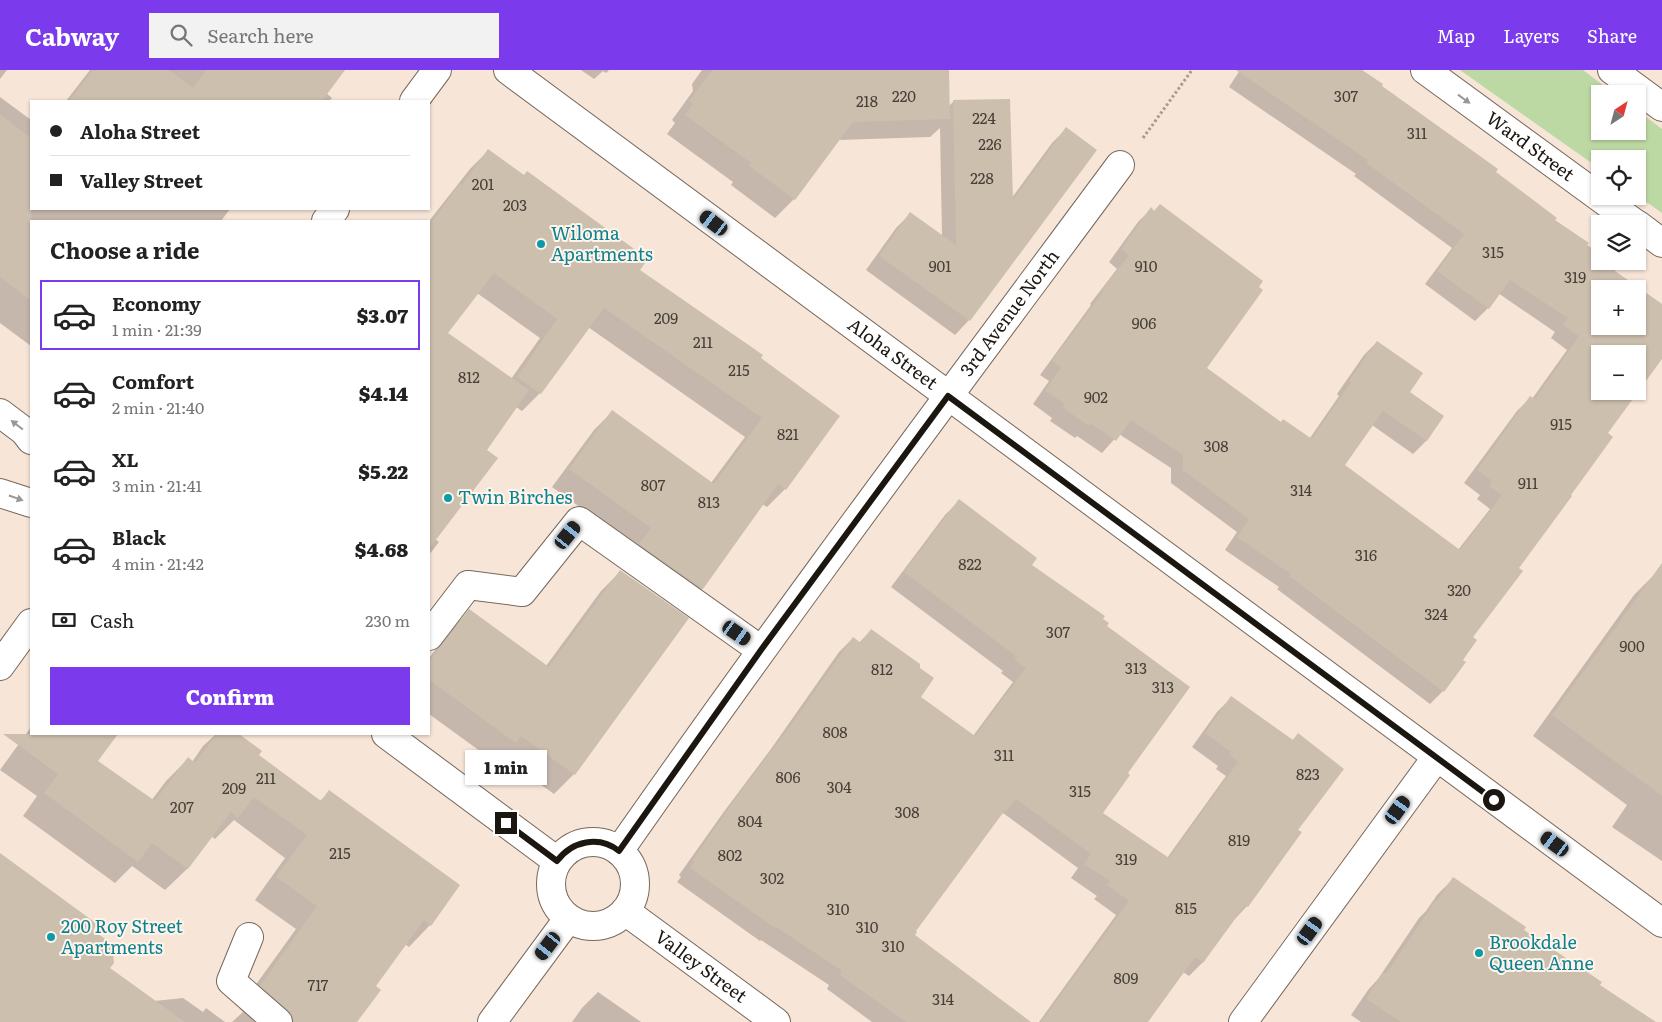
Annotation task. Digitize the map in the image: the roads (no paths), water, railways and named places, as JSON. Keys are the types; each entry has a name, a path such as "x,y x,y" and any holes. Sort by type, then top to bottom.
{"street":[{"path":"415,100 437,70"},
{"name":"Aloha Street","path":"508,70 1436,758 1662,923"},
{"name":"Ward Street","path":"1425,70 1625,215"},
{"path":"1612,70 1662,107"},
{"name":"3rd Avenue North","path":"619,851 761,650 1120,166"},
{"name":"Ward Street","path":"1646,231 1662,243"},
{"path":"0,413 24,431 30,439"},
{"path":"0,492 30,503"},
{"path":"430,635 468,585 522,592 579,521 761,650"},
{"path":"0,666 30,624"},
{"path":"387,735 557,861"},
{"path":"1243,1022 1436,758"},
{"path":"587,842 601,842 619,851 626,857 633,870 635,884 633,899 625,911 614,921 601,926 587,926 574,923 563,915 555,904 550,891 554,864 562,854 574,846 587,842"},
{"name":"Valley Street","path":"625,911 776,1022"},
{"path":"492,1022 568,918"},
{"path":"248,937 231,980 278,1022"}],"place":[{"name":"Wiloma Apartments","path":"541,244"},
{"name":"Twin Birches","path":"448,498"},
{"name":"200 Roy Street Apartments","path":"51,937"},
{"name":"Brookdale Queen Anne","path":"1479,953"}]}
